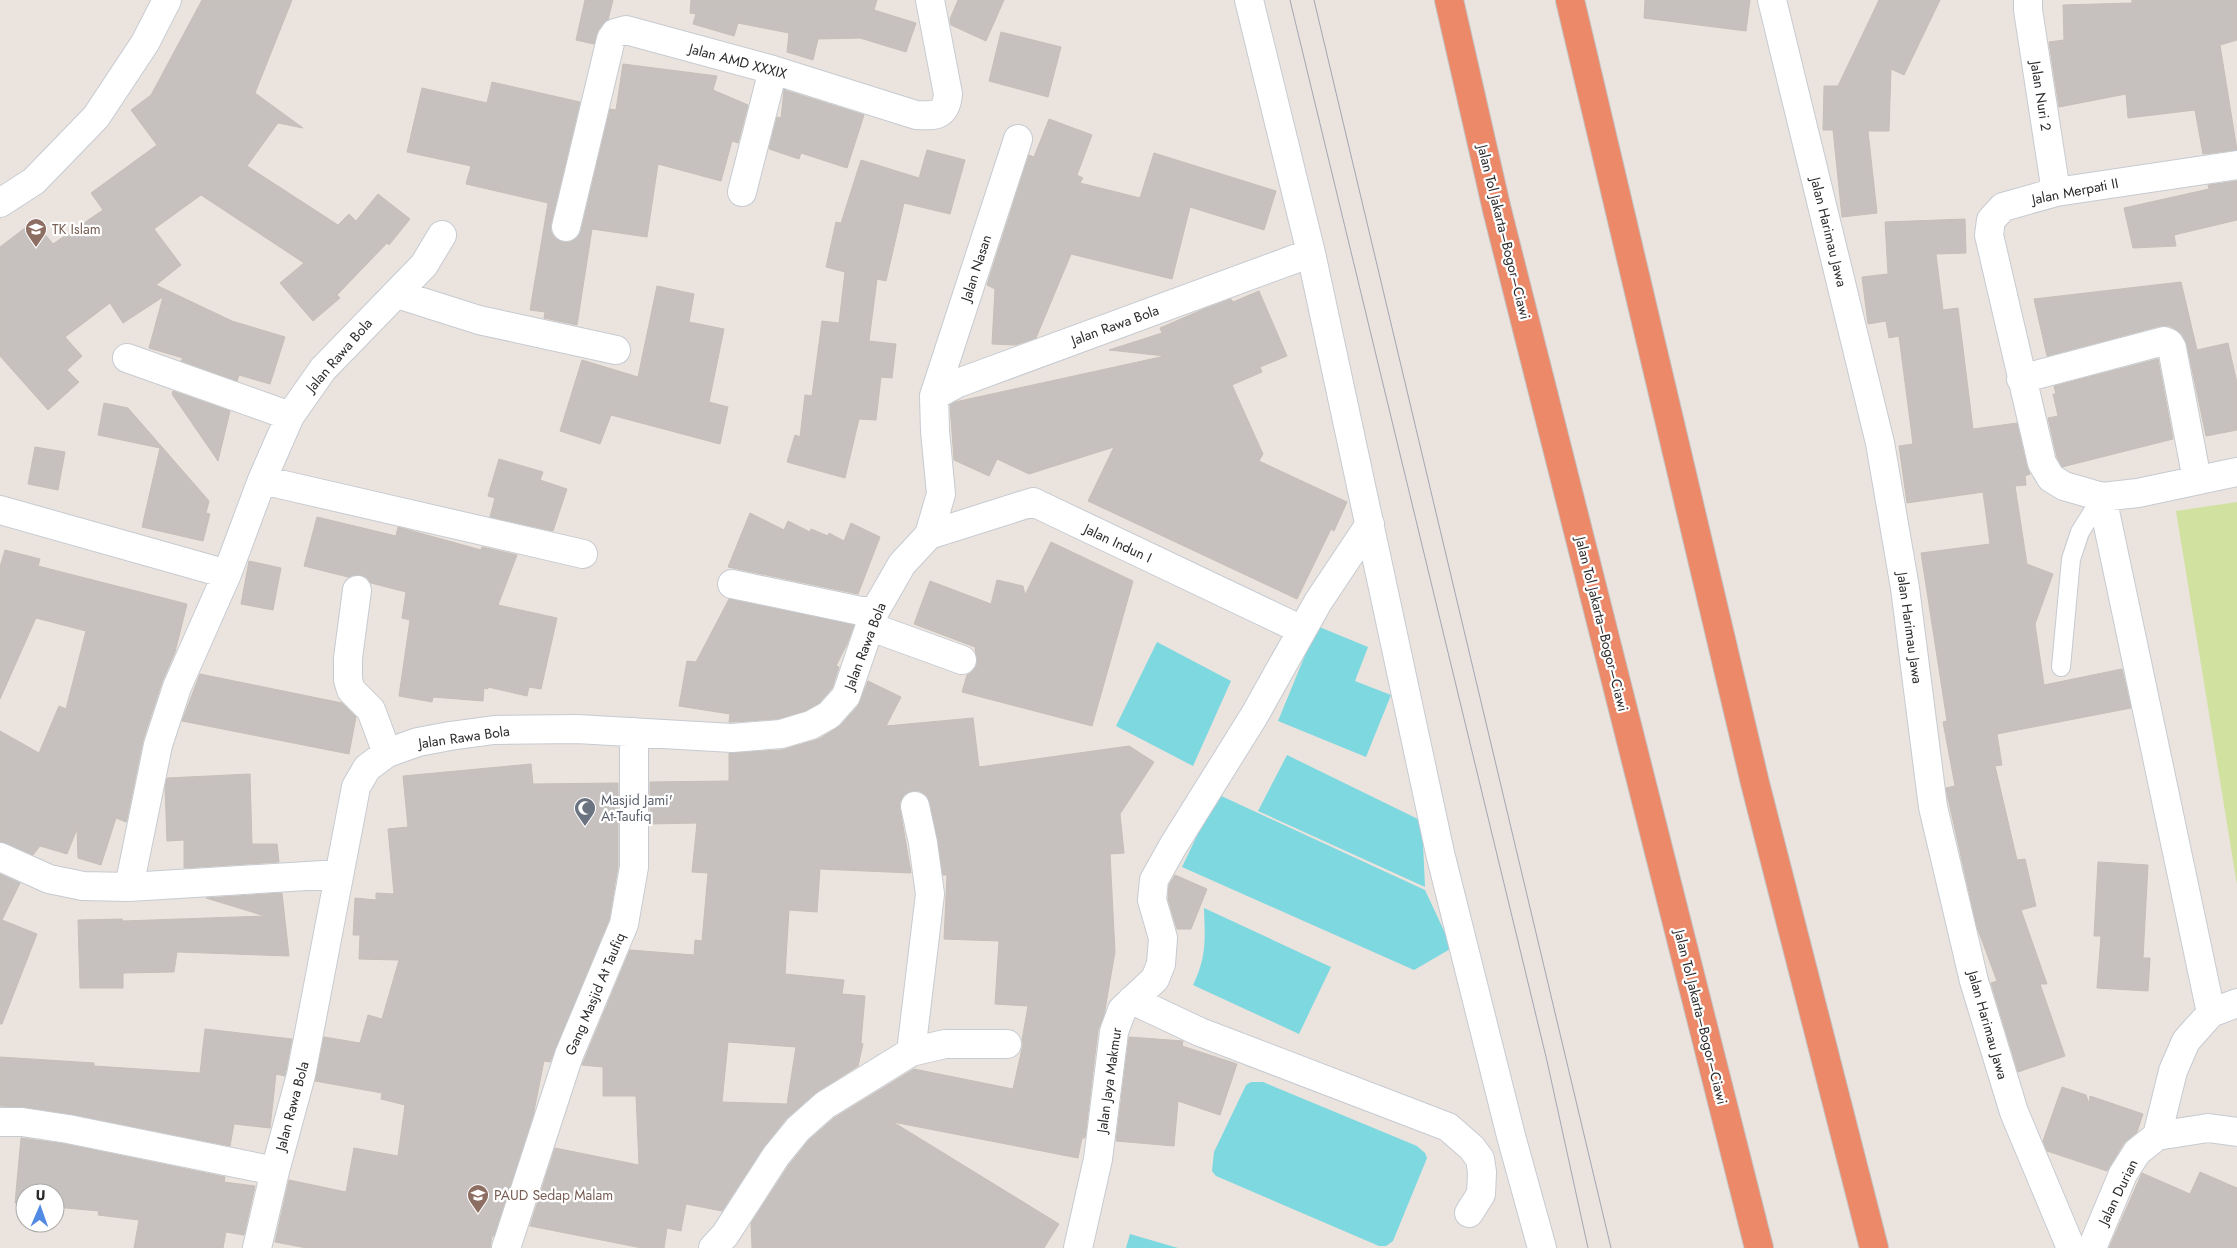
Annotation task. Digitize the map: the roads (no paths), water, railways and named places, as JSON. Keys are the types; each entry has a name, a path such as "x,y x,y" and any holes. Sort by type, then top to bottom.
{"highway":[{"name":"Jalan Tol Jakarta–Bogor–Ciawi","path":"1449,0 1497,210 1759,1248"},
{"path":"1570,0 1753,774 1874,1248"}],"street":[{"path":"0,203 34,181 96,117 145,42 166,0"},
{"name":"Jalan AMD XXXIX","path":"566,227 610,38 615,33 626,30 773,70 928,116 941,113 947,106 948,94 930,0"},
{"path":"1249,0 1311,253 1440,853 1511,1136 1542,1248"},
{"name":"Jalan Harimau Jawa","path":"1772,0 1880,443 1905,588 1934,807 1974,981 2014,1112 2071,1248"},
{"name":"Jalan Nuri 2","path":"2028,0 2056,192"},
{"path":"742,192 773,70"},
{"name":"Jalan Nasan","path":"934,396 1018,139"},
{"name":"Jalan Merpati II","path":"2102,497 2064,486 2051,478 2042,463 1989,235 1991,220 2003,207 2056,192 2237,165"},
{"name":"Jalan Rawa Bola","path":"129,887 158,745 178,687 227,574 262,480 290,416 324,369 424,265 442,235"},
{"name":"Jalan Rawa Bola","path":"256,1248 301,1076 356,788 367,768 387,753 418,742 494,730 577,729 732,738 781,734 811,725 829,715 846,696 873,619 902,564 930,535 941,494 934,396 958,383 1311,253"},
{"path":"397,294 479,320 616,350"},
{"path":"2021,379 2164,341 2169,343 2172,348 2197,480"},
{"path":"127,358 290,416"},
{"path":"2211,1012 2102,497 2138,493 2237,472"},
{"path":"262,480 583,554"},
{"name":"Jalan Indun I","path":"930,535 1033,502 1302,630"},
{"path":"0,510 227,574"},
{"name":"Jalan Jaya Makmur","path":"1078,1248 1098,1159 1114,1032 1122,1010 1155,978 1161,964 1162,938 1152,900 1154,880 1254,716 1318,602 1370,524"},
{"path":"732,584 861,611 873,619 962,660"},
{"path":"357,590 348,658 348,680 351,690 371,710 387,753"},
{"name":"Gang Masjid At Taufiq","path":"506,1248 569,1055 624,924 634,867 634,732"},
{"path":"911,1052 930,894 915,806"},
{"path":"0,857 49,879 82,886 129,887 339,874"},
{"path":"1132,1000 1200,1032 1448,1127 1472,1148 1480,1159 1482,1172 1481,1194 1469,1213"},
{"path":"2157,1136 2172,1071 2186,1041 2211,1012 2237,1003"},
{"path":"713,1248 725,1236 776,1156 798,1129 825,1105 911,1052 945,1044 1007,1044"},
{"path":"0,1122 22,1122 68,1129 275,1170"},
{"name":"Jalan Durian","path":"2092,1248 2123,1174 2137,1152 2157,1136 2208,1128 2237,1132"}],"lane":[{"path":"2061,667 2071,559 2080,532 2102,497"}],"water":[{"path":"1317,626 1368,647 1355,681 1391,695 1366,757 1278,721"},
{"path":"1157,642 1231,681 1193,766 1116,726"},
{"path":"1287,755 1422,821 1425,887 1258,811"},
{"path":"1217,794 1425,890 1452,948 1414,970 1182,867"},
{"path":"1204,908 1331,967 1299,1034 1193,985 1203,956 1205,938"},
{"path":"1251,1082 1263,1082 1417,1146 1425,1153 1427,1158 1393,1241 1386,1246 1379,1246 1216,1176 1212,1171 1214,1152 1246,1085"},
{"path":"1130,1234 1178,1248 1126,1248"}],"tram line":[{"path":"1290,0 1547,1061 1588,1248"},
{"path":"1314,0 1611,1248"}],"place":[{"name":"TK Islam","path":"36,248"},
{"name":"Masjid Jami' At-Taufiq","path":"585,827"},
{"name":"PAUD Sedap Malam","path":"478,1214"}]}
